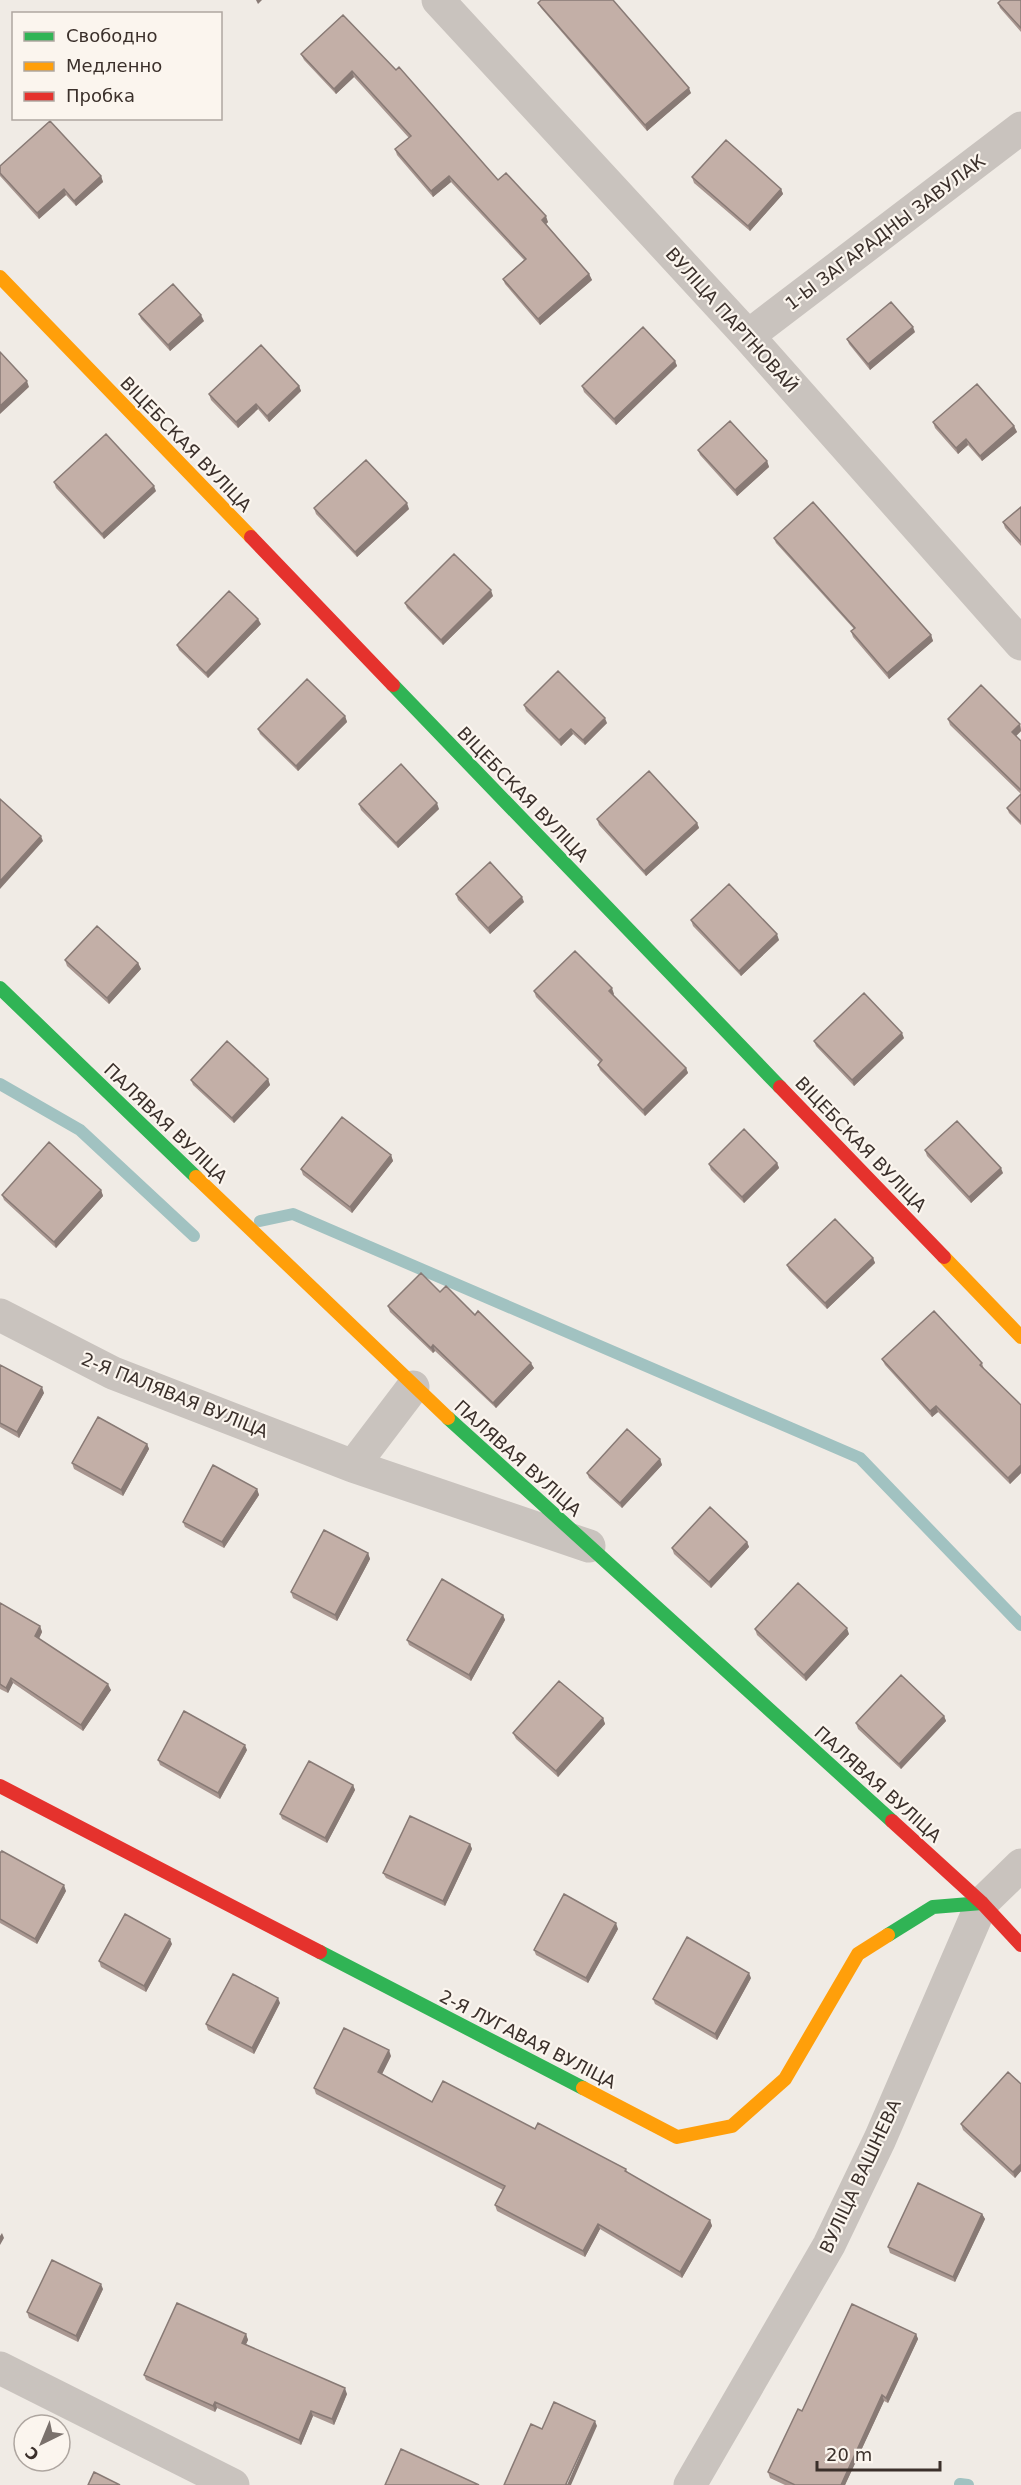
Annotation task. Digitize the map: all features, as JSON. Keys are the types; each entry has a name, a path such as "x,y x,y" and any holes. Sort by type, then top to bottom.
{"street":[{"name":"ВУЛІЦА ПАРТНОВАЙ","path":"455,5 1021,644"},
{"name":"1-Ы ЗАГАРАДНЫ ЗАВУЛАК","path":"748,336 1021,128"},
{"name":"ВІЦЕБСКАЯ ВУЛІЦА","path":"0,277 1021,1337"},
{"name":"ПАЛЯВАЯ ВУЛІЦА","path":"0,987 413,1387 982,1903 1021,1945"},
{"name":"2-Я ПАЛЯВАЯ ВУЛІЦА","path":"0,1316 113,1373 353,1466 589,1546"},
{"path":"353,1466 413,1387"},
{"name":"2-Я ЛУГАВАЯ ВУЛІЦА","path":"0,1786 677,2137 732,2126 785,2079 858,1954 933,1908 982,1903"},
{"name":"ВУЛІЦА ВАШНЕВА","path":"690,2485 829,2245 880,2139 982,1903 1021,1865"},
{"path":"0,2368 233,2485"}],"building":[{"path":"541,0 613,0 689,88 645,125 538,3"},
{"path":"1001,0 1021,0 1021,28 998,3"},
{"path":"343,15 396,70 399,67 498,180 506,173 546,216 542,220 589,274 538,319 503,279 526,259 449,176 431,191 395,149 411,136 352,71 334,89 301,54"},
{"path":"50,121 101,176 74,201 64,189 37,213 0,173 0,166"},
{"path":"726,140 781,189 748,226 692,177"},
{"path":"173,284 201,315 168,345 139,314"},
{"path":"891,302 913,327 868,364 847,339"},
{"path":"643,327 675,361 614,419 582,386"},
{"path":"261,345 299,386 267,416 256,404 236,422 209,394"},
{"path":"0,352 27,381 0,406"},
{"path":"977,384 1014,426 980,456 966,439 956,448 933,422"},
{"path":"730,421 767,461 735,490 698,450"},
{"path":"106,434 154,486 102,534 54,482"},
{"path":"366,460 407,503 355,552 314,508"},
{"path":"813,502 931,635 887,673 851,631 855,628 774,538"},
{"path":"1021,507 1021,542 1003,522"},
{"path":"454,554 491,590 441,640 405,603"},
{"path":"229,591 258,619 206,673 177,645"},
{"path":"558,671 605,718 583,740 571,729 559,740 524,705"},
{"path":"307,679 345,716 296,766 258,729"},
{"path":"981,685 1020,724 1012,732 1021,741 1021,790 948,719"},
{"path":"401,764 437,803 396,843 359,804"},
{"path":"649,771 697,823 644,871 597,819"},
{"path":"1021,794 1021,822 1007,808"},
{"path":"0,799 41,836 0,881"},
{"path":"490,862 522,897 488,928 456,894"},
{"path":"729,884 777,934 739,971 691,920"},
{"path":"97,926 138,963 107,998 65,960"},
{"path":"575,951 612,988 609,991 686,1068 643,1110 598,1065 602,1060 534,991"},
{"path":"864,993 902,1033 852,1080 814,1041"},
{"path":"227,1041 268,1079 232,1118 191,1080"},
{"path":"342,1117 391,1155 350,1207 301,1169"},
{"path":"957,1121 1001,1168 969,1197 925,1150"},
{"path":"744,1129 777,1163 742,1197 709,1164"},
{"path":"49,1142 101,1190 54,1242 2,1195"},
{"path":"835,1219 873,1258 825,1303 787,1265"},
{"path":"421,1273 440,1292 446,1286 475,1315 478,1311 531,1363 493,1403 433,1345 431,1348 388,1306"},
{"path":"934,1311 982,1363 980,1365 1021,1405 1021,1465 1008,1478 936,1406 930,1411 882,1359"},
{"path":"0,1365 42,1387 17,1432 0,1423"},
{"path":"98,1417 147,1444 121,1490 72,1463"},
{"path":"627,1429 660,1459 620,1503 587,1473"},
{"path":"213,1465 257,1489 222,1542 183,1522"},
{"path":"710,1507 747,1542 709,1582 672,1548"},
{"path":"324,1530 368,1553 335,1615 291,1592"},
{"path":"442,1579 503,1615 469,1675 407,1640"},
{"path":"798,1583 847,1628 804,1675 755,1629"},
{"path":"0,1603 40,1626 35,1636 108,1684 81,1725 11,1678 6,1688 0,1684"},
{"path":"901,1675 944,1716 899,1764 856,1723"},
{"path":"559,1681 603,1718 556,1771 513,1733"},
{"path":"184,1711 245,1745 218,1793 158,1760"},
{"path":"309,1761 353,1785 325,1838 280,1814"},
{"path":"410,1816 470,1844 443,1901 383,1873"},
{"path":"2,1851 64,1885 35,1939 0,1919 0,1852"},
{"path":"564,1894 616,1923 586,1978 534,1950"},
{"path":"125,1914 170,1939 144,1986 99,1961"},
{"path":"687,1937 749,1973 715,2034 653,1999"},
{"path":"233,1974 278,1998 252,2048 206,2024"},
{"path":"344,2028 389,2050 378,2072 432,2102 443,2081 535,2129 538,2123 626,2169 625,2171 710,2220 680,2272 598,2224 583,2251 495,2205 505,2186 314,2088"},
{"path":"1008,2072 1021,2084 1021,2164 1013,2172 961,2124"},
{"path":"918,2183 982,2214 953,2277 888,2247"},
{"path":"52,2260 101,2284 76,2336 27,2312"},
{"path":"177,2303 246,2334 242,2343 345,2388 332,2419 311,2411 299,2440 215,2402 213,2406 144,2375"},
{"path":"852,2304 916,2334 886,2398 882,2395 841,2485 795,2485 768,2472 798,2409 802,2411"},
{"path":"554,2402 595,2421 566,2484 568,2485 504,2485 531,2424 542,2429"},
{"path":"401,2449 479,2485 385,2485"},
{"path":"94,2472 120,2485 88,2485"}],"waterway":[{"path":"0,1084 80,1130 194,1236"},
{"path":"260,1221 293,1214 860,1458 1021,1625"},
{"path":"960,2484 968,2485"}],"traffic: fast":[{"path":"393,685 780,1087"},
{"path":"0,988 196,1177"},
{"path":"448,1418 892,1821"},
{"path":"888,1935 933,1907 982,1903"},
{"path":"320,1952 583,2088"}],"traffic: slow":[{"path":"0,277 251,537"},
{"path":"196,1177 448,1418"},
{"path":"944,1257 1021,1337"},
{"path":"583,2088 677,2137 732,2126 785,2079 858,1954 888,1935"}],"traffic: jam":[{"path":"251,537 393,685"},
{"path":"780,1087 944,1257"},
{"path":"0,1786 320,1952"},
{"path":"892,1821 982,1903 1021,1945"}]}
